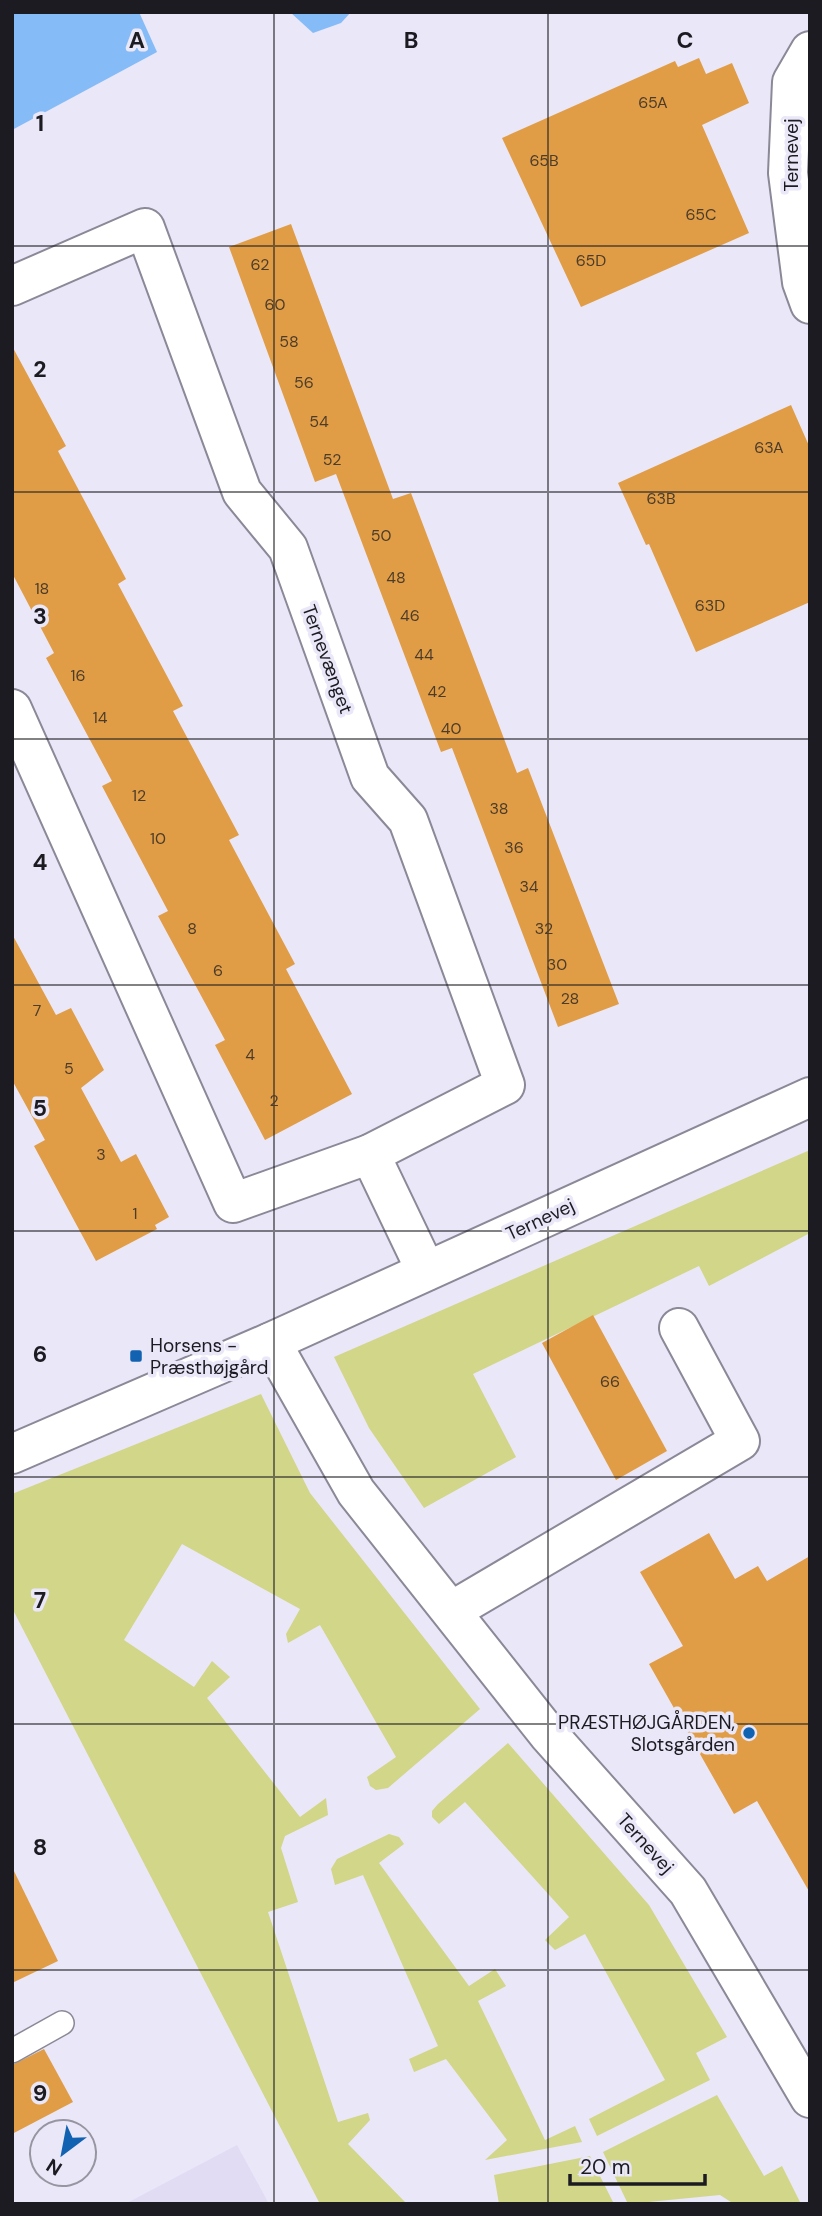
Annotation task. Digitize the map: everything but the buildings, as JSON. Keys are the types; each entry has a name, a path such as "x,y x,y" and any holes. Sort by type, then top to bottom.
{"street":[{"name":"Ternevej","path":"810,51 792,82 788,173 802,282 810,304"},
{"name":"Ternevænget","path":"12,286 145,228 242,492 288,548 370,778 408,820 505,1085 370,1154 233,1203 12,709"},
{"name":"Ternevej","path":"12,1454 271,1342 810,1097"},
{"path":"370,1154 426,1270"},
{"path":"453,1610 740,1441 679,1328"},
{"name":"Ternevej","path":"271,1342 356,1492 453,1610 548,1734 688,1891 810,2098"}],"lane":[{"path":"12,2051 62,2023"}],"shaded area":[{"path":"237,2145 269,2204 125,2204"}],"green space":[{"path":"810,1150 810,1233 709,1286 699,1266 473,1374 516,1457 424,1508 369,1428 334,1357"},
{"path":"261,1394 310,1493 480,1709 388,1788 376,1790 370,1786 367,1777 396,1757 320,1625 288,1643 286,1634 300,1609 182,1544 124,1640 194,1687 212,1661 230,1677 207,1698 300,1817 326,1798 328,1815 285,1836 281,1848 298,1902 268,1912 338,2122 368,2113 370,2120 348,2144 407,2204 320,2204 12,1608 12,1494"},
{"path":"508,1743 649,1905 727,2037 696,2053 710,2080 597,2136 589,2119 665,2080 585,1934 555,1950 545,1940 569,1917 465,1802 439,1824 432,1817 432,1811 438,1804"},
{"path":"389,1834 399,1837 404,1844 379,1863 469,1986 495,1969 506,1986 478,2001 545,2140 575,2126 582,2142 485,2160 507,2140 446,2059 414,2072 409,2059 438,2046 363,1875 335,1885 331,1869 337,1859"},
{"path":"717,2095 764,2176 782,2166 801,2204 734,2204 720,2195 628,2204 603,2152"},
{"path":"590,2156 614,2204 499,2204 494,2175"}],"water":[{"path":"12,12 139,12 157,52 12,130"},
{"path":"290,12 351,12 341,23 313,33"}],"place":[{"name":"Horsens - Præsthøjgård","path":"136,1356"},
{"name":"PRÆSTHØJGÅRDEN, Slotsgården","path":"749,1733"}]}
